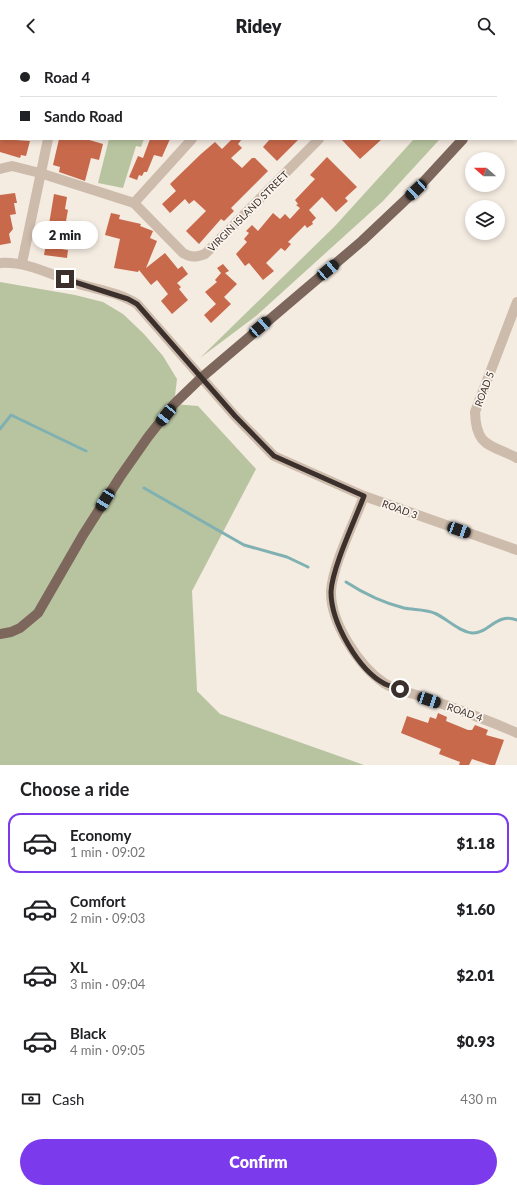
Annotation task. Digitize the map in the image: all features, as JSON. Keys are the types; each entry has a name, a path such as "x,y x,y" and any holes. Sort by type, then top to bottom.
{"main road":[{"path":"0,634 11,632 20,628 38,613 83,535 120,477 148,436 174,404 201,378 362,241 416,190 463,140"}],"street":[{"path":"22,263 48,140"},
{"path":"134,203 191,140"},
{"name":"VIRGIN ISLAND STREET","path":"0,168 12,166 40,173 134,203 183,253 192,257 198,257 205,254 319,140"},
{"name":"ROAD 3","path":"0,262 22,263 79,284 128,299 137,304 201,378 274,456 364,496 517,550"},
{"name":"ROAD 5","path":"517,302 475,412 476,428 483,441 517,458"},
{"name":"ROAD 4","path":"364,496 338,563 331,591 335,614 347,641 364,666 385,684 489,720 517,733"}],"green space":[{"path":"109,140 144,140 141,147 136,146 123,188 98,183"},
{"path":"413,140 439,140 383,201 256,316 200,358 335,226"},
{"path":"0,282 75,295 103,302 123,314 144,334 163,356 177,379 174,404 198,406 256,469 192,591 197,691 220,714 364,765 0,765"}],"building":[{"path":"0,140 30,141 26,156 21,155 20,158 0,152"},
{"path":"59,140 89,140 103,144 99,160 91,158 85,181 59,172 60,167 53,165"},
{"path":"150,140 170,140 162,157 154,155 147,172 144,172 142,176 139,175 137,180 129,177 138,156 143,158"},
{"path":"231,140 241,140 238,144 242,148 231,158 242,168 252,158 255,158 268,171 231,208 234,211 224,221 221,219 199,244 186,231 206,211 194,200 189,204 185,199 170,213 162,204 176,191 170,184 201,154 215,142 222,149"},
{"path":"269,140 298,140 277,161 263,147"},
{"path":"342,140 381,140 360,159"},
{"path":"327,157 357,187 345,198 348,201 336,212 322,197 309,210 316,218 312,222 313,224 307,228 305,225 288,242 291,244 285,251 281,248 266,263 274,271 263,280 249,263 245,266 236,254 247,242 244,239 249,233 246,231 252,225 258,231 273,213 280,219 285,214 290,219 300,208 296,205 298,204 295,200 315,179 310,175"},
{"path":"15,193 17,203 14,203 16,214 10,215 13,229 9,234 11,243 0,245 0,195"},
{"path":"54,194 67,197 65,209 68,210 66,221 63,221 59,235 64,236 61,249 68,250 67,258 44,255"},
{"path":"111,213 120,215 119,219 141,224 140,226 153,231 150,238 157,241 146,268 165,253 178,269 182,266 188,274 177,283 181,287 179,289 188,300 172,314 161,301 168,294 157,280 151,285 139,270 138,272 114,268 120,239 105,235"},
{"path":"223,264 229,271 225,273 237,284 224,297 231,304 211,323 204,315 216,304 205,292 217,282 215,280 221,273 217,268"},
{"path":"438,713 447,717 446,721 468,730 472,730 475,725 488,730 486,735 504,740 495,765 490,765 472,759 469,765 459,765 460,762 439,754 441,749 401,733 407,716 428,723 430,717 436,719"}],"waterway":[{"path":"0,429 11,415 86,451"},
{"path":"144,488 244,545 287,557 308,567"},
{"path":"346,582 367,594 389,603 404,608 434,613 467,632 478,632 504,619 510,618 517,620"}],"route":[{"path":"65,279 128,299 137,304 145,311 235,416 274,456 364,496 338,563 331,591 335,614 347,641 364,666 385,684 400,689"}]}
